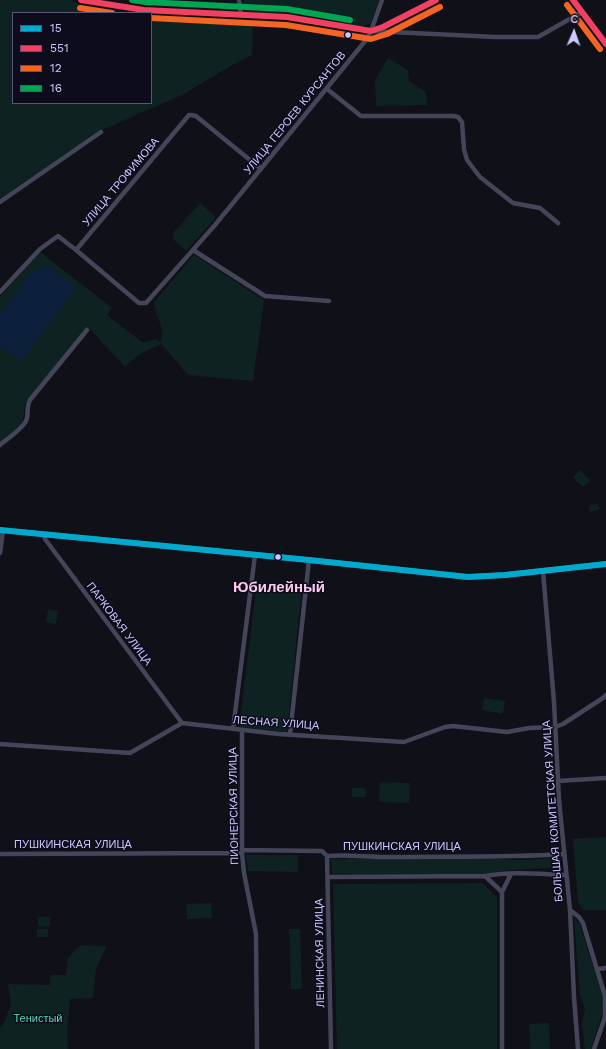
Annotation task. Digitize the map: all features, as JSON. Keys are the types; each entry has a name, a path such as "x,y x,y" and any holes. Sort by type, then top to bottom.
{"main road":[{"path":"1,530 468,577 505,575 606,564"}],"street":[{"path":"81,0 144,10 287,17 371,31 496,37 538,37 582,12"},
{"path":"239,0 240,15"},
{"name":"УЛИЦА ГЕРОЕВ КУРСАНТОВ","path":"76,250 139,303 149,300 193,250 366,40 371,31 382,0"},
{"path":"371,31 383,27 436,0"},
{"path":"576,1 582,12 605,42"},
{"path":"327,89 361,116 453,116 458,118 462,122 464,149 467,160 480,177 513,203 540,208 558,223"},
{"name":"УЛИЦА ТРОФИМОВА","path":"76,250 189,115 196,116 260,169"},
{"path":"0,202 102,132"},
{"path":"0,292 40,249 58,236 76,250"},
{"path":"193,250 265,296 329,301"},
{"path":"0,445 23,425 26,420 27,405 30,400 87,330"},
{"path":"0,553 1,530"},
{"name":"ПАРКОВАЯ УЛИЦА","path":"44,535 45,540 60,561 182,723"},
{"path":"233,730 255,555"},
{"path":"290,734 309,560"},
{"name":"БОЛЬШАЯ КОМИТЕТСКАЯ УЛИЦА","path":"543,571 550,649 565,875 570,910 578,1049"},
{"path":"555,727 563,724 606,695"},
{"path":"0,744 130,753 182,723"},
{"name":"ЛЕСНАЯ УЛИЦА","path":"182,723 233,730 404,742 445,727 453,726 507,732 529,728 555,727"},
{"name":"ПИОНЕРСКАЯ УЛИЦА","path":"242,730 242,852 244,873 256,934 257,1049"},
{"path":"558,781 606,778"},
{"name":"ПУШКИНСКАЯ УЛИЦА","path":"0,854 322,851 327,856 515,857 564,854"},
{"name":"ЛЕНИНСКАЯ УЛИЦА","path":"327,856 331,1049"},
{"path":"328,877 485,876 496,874 565,875"},
{"path":"502,1049 502,892 511,874"},
{"path":"485,876 502,892"},
{"path":"570,910 579,917 583,923 605,996 605,1017 594,1049"},
{"path":"598,969 606,968"}],"green space":[{"path":"0,0 71,0 82,6 121,12 12,12 12,104 152,104 152,16 253,21 252,55 182,95 97,132 0,199"},
{"path":"243,0 379,0 371,23 360,27 291,13 244,12"},
{"path":"388,58 408,70 409,81 426,92 427,105 376,106 375,80"},
{"path":"200,203 216,217 186,251 174,240 173,233"},
{"path":"39,251 112,308 107,315 143,343 155,339 161,343 162,329 154,302 194,255 264,300 253,381 188,375 161,344 138,355 125,367 89,328 86,329 25,405 23,422 0,443 0,297"},
{"path":"580,470 590,481 583,487 573,477"},
{"path":"598,503 600,509 590,512 589,506"},
{"path":"257,582 302,587 287,732 239,727"},
{"path":"48,609 58,611 56,624 46,622"},
{"path":"484,698 505,701 503,714 482,710"},
{"path":"380,782 410,783 409,803 379,802"},
{"path":"352,788 365,788 366,797 352,797"},
{"path":"606,837 606,910 583,910 578,902 573,839"},
{"path":"246,855 298,855 298,872 248,871"},
{"path":"481,858 516,860 559,858 559,867 501,871 483,874 332,874 331,859"},
{"path":"483,883 497,898 497,1049 337,1049 333,884"},
{"path":"211,903 212,918 187,919 186,904"},
{"path":"38,917 50,917 50,926 38,927"},
{"path":"574,917 580,925 603,997 602,1014 591,1049 585,1049 582,1024 585,1008 580,996"},
{"path":"37,929 48,929 48,937 37,937"},
{"path":"289,929 300,929 302,989 291,989"},
{"name":"Тенистый","path":"80,945 107,946 96,968 93,998 70,999 67,1031 68,1049 0,1049 0,1028 5,1021 11,1004 8,984 50,985 50,975 66,975 68,958"},
{"path":"549,1023 550,1049 530,1049 529,1024"}],"water":[{"path":"47,266 76,287 22,360 0,347 0,314 31,273"}],"transit line":[{"name":"551","path":"81,0 144,10 287,17 371,31 383,27 436,0"},
{"name":"16","path":"132,0 145,2 287,9 350,20"},
{"name":"551","path":"573,0 606,44"},
{"name":"12","path":"567,5 600,49"},
{"name":"12","path":"152,18 286,25 371,39 387,34 440,7"},
{"name":"12","path":"80,8 106,12"},
{"name":"15","path":"0,530 468,577 505,575 606,564"}],"district":[{"name":"Юбилейный","path":"279,588"}]}
